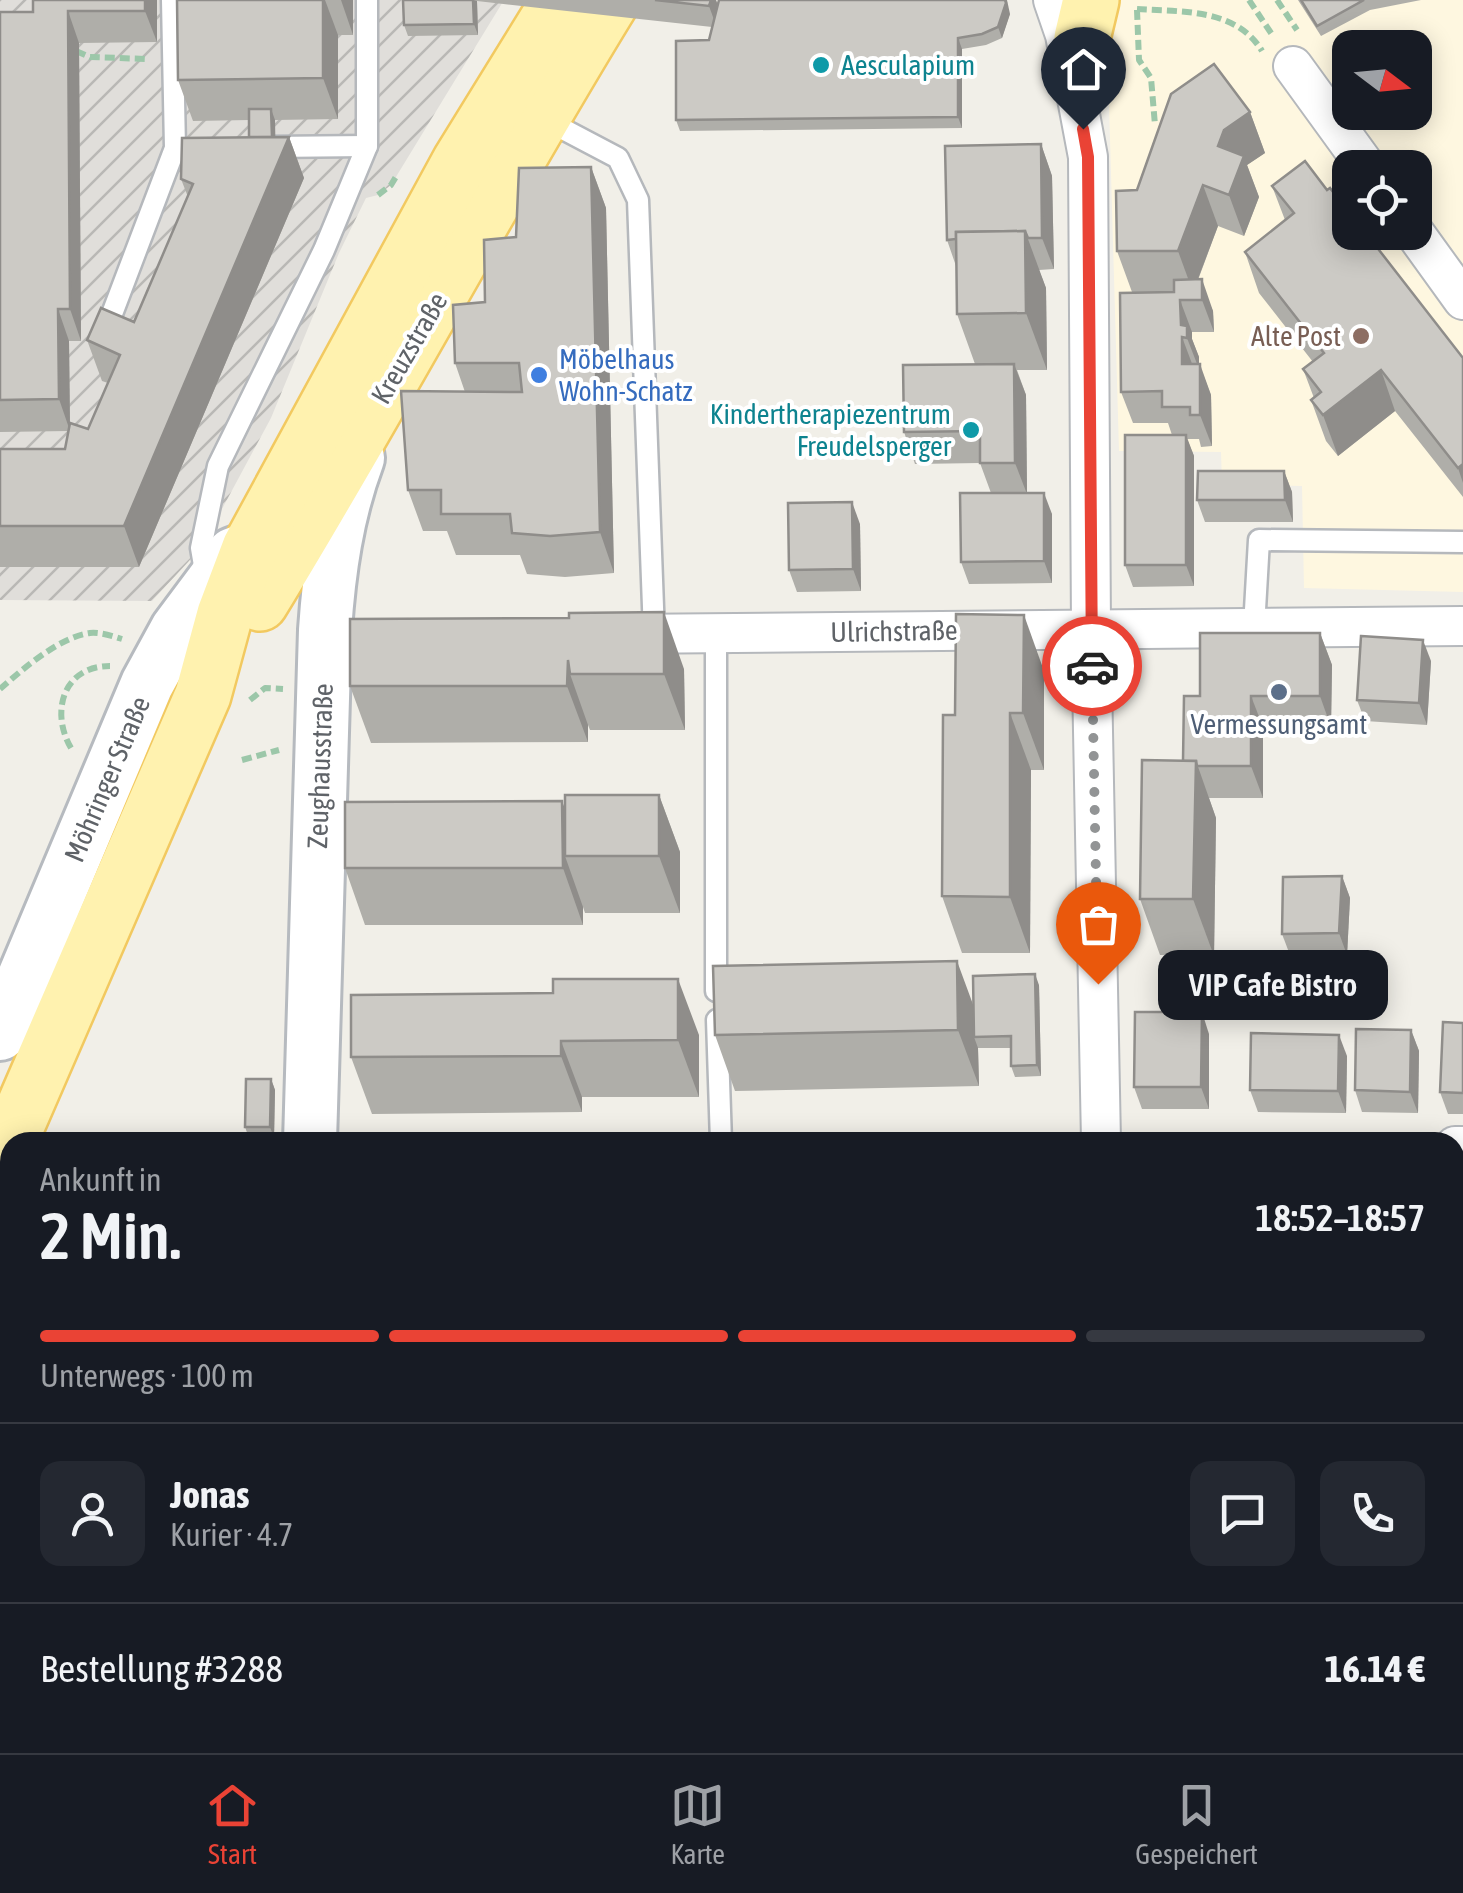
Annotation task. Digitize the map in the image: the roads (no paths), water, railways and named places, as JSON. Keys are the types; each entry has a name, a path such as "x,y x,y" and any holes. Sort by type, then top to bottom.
{"main road":[{"name":"Kreuzstraße","path":"15,1132 225,699 381,398 521,106 560,0"},
{"name":"Kreuzstraße","path":"225,699 229,582 432,212 612,0"}],"street":[{"path":"1084,30 1101,1132"},
{"path":"1282,66 1351,150"},
{"path":"1427,250 1463,300"},
{"name":"Zeughausstraße","path":"311,1132 344,630 330,566 343,504 381,398"},
{"name":"Möhringer Straße","path":"0,1034 147,684 177,629 229,582"},
{"name":"Ulrichstraße","path":"576,633 1463,626"}],"lane":[{"path":"100,345 185,148 173,59 172,0"},
{"path":"229,582 204,574 201,548 218,466 324,250 367,146 367,0"},
{"path":"521,106 618,158 638,200 654,634"},
{"path":"252,147 367,146"},
{"path":"1254,627 1259,540 1463,542"},
{"path":"716,634 716,984 721,1132"}],"place":[{"name":"Aesculapium","path":"821,65"},
{"name":"Alte Post","path":"1361,336"},
{"name":"Möbelhaus Wohn-Schatz","path":"539,375"},
{"name":"Kindertherapiezentrum Freudelsperger","path":"971,430"},
{"name":"Vermessungsamt","path":"1279,692"},
{"name":"VIP Cafe Bistro","path":"1098,984"}]}
